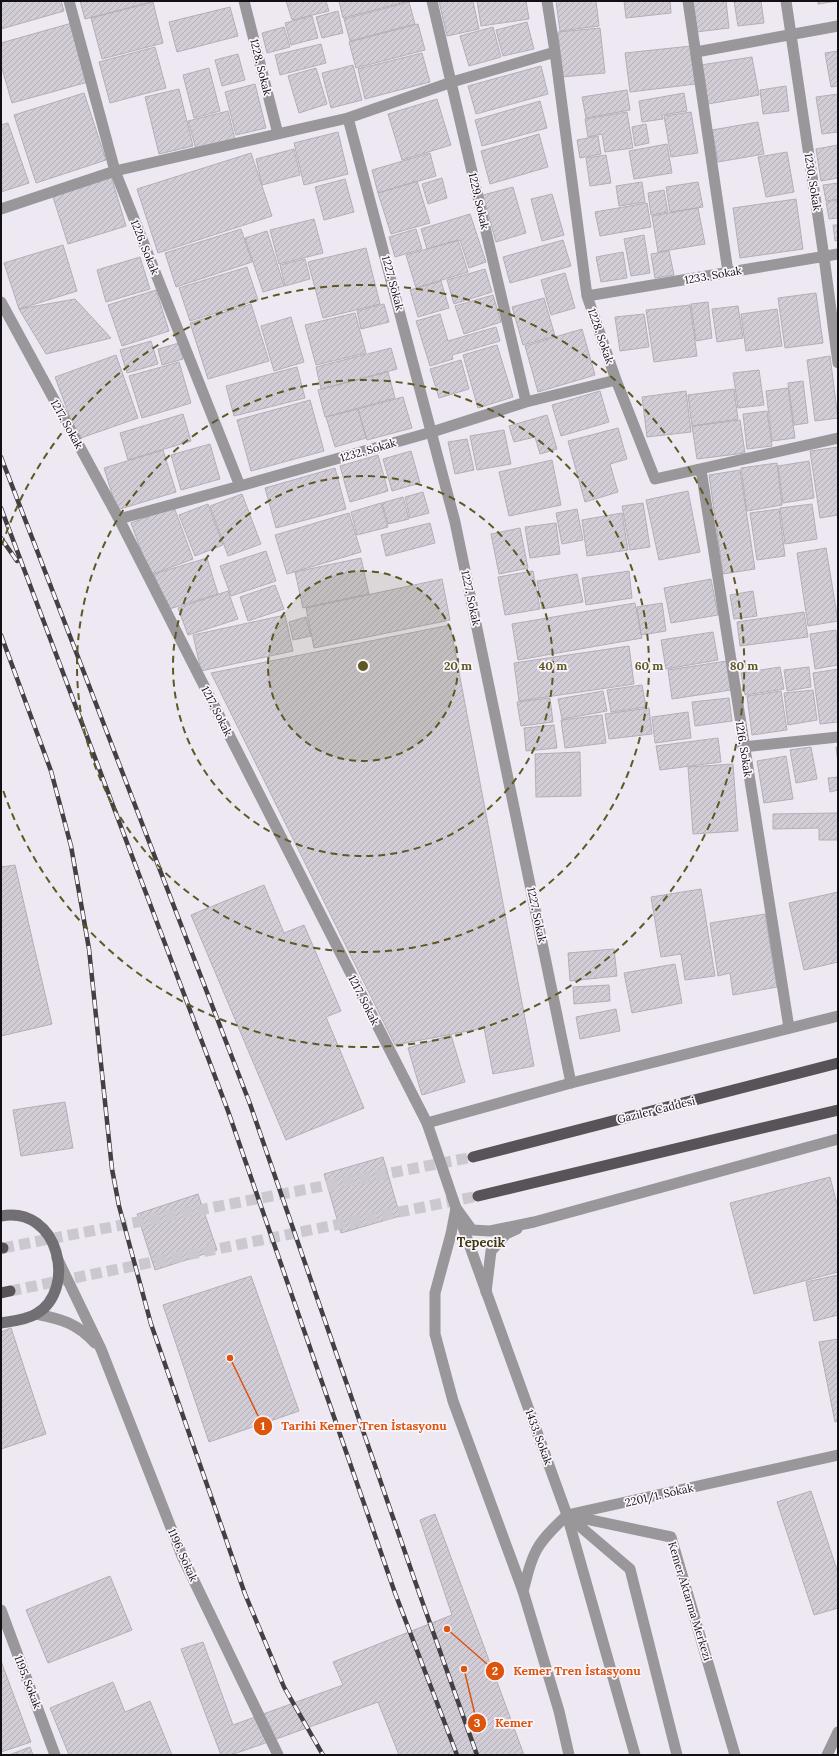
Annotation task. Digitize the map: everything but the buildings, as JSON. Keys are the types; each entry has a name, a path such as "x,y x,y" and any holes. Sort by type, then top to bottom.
{"main road":[{"name":"Gaziler Caddesi","path":"473,1157 838,1063"},
{"path":"478,1196 838,1110"},
{"path":"1,1216 19,1215 42,1226 51,1238 57,1257 58,1274 56,1289 46,1307 36,1314 25,1318 1,1322"}],"street":[{"name":"1226. Sokak","path":"69,1 115,171 240,486"},
{"name":"1228. Sokak","path":"244,1 278,134"},
{"name":"1229. Sokak","path":"432,1 526,402"},
{"name":"1228. Sokak","path":"547,1 556,52 588,296 616,380 655,479 838,438"},
{"path":"688,1 728,272"},
{"name":"1230. Sokak","path":"786,1 824,257 838,363"},
{"path":"696,52 838,26"},
{"path":"1,210 115,171 348,118 452,82 556,52"},
{"name":"1227. Sokak","path":"348,118 455,522 571,1083"},
{"name":"1233. Sokak","path":"588,296 838,254"},
{"name":"1217. Sokak","path":"1,302 119,519 428,1124"},
{"name":"1232. Sokak","path":"119,519 432,432 526,402 616,380"},
{"name":"1216. Sokak","path":"700,470 789,1028"},
{"path":"743,747 838,737"},
{"path":"428,1124 571,1083 838,1016"},
{"name":"1433. Sokak","path":"428,1124 456,1208 567,1515 635,1755"},
{"path":"456,1208 472,1230 490,1231 534,1222 838,1139"},
{"path":"456,1208 451,1234 434,1293 435,1334 453,1401 523,1591 559,1711 570,1755"},
{"path":"486,1292 491,1251 506,1234 534,1222"},
{"name":"1196. Sokak","path":"57,1257 101,1349 182,1556 278,1755"},
{"name":"1196. Sokak","path":"36,1314 72,1324 87,1334 101,1349"},
{"name":"2201/1. Sokak","path":"567,1515 838,1455"},
{"path":"523,1591 530,1563 536,1551 547,1535 567,1515 630,1569 677,1755"},
{"name":"Kemer Aktarma Merkezi","path":"567,1515 671,1537 735,1755"},
{"name":"1195. Sokak","path":"1,1610 56,1755"},
{"path":"827,1755 838,1732"}],"tunnel":[{"path":"3,1248 473,1157"},
{"path":"10,1291 478,1196"}],"railway":[{"path":"1,457 250,1104 416,1584 477,1755"},
{"path":"1,508 228,1111 395,1593 457,1755"},
{"path":"1,538 17,561"},
{"path":"1,635 51,771 71,846 89,949 112,1169 119,1206 151,1324 245,1594 284,1687 323,1755"}],"place":[{"name":"Tarihi Kemer Tren İstasyonu","path":"230,1358"},
{"name":"Kemer Tren İstasyonu","path":"447,1629"},
{"name":"Kemer","path":"464,1669"}],"district":[{"name":"Tepecik","path":"481,1242"}]}
